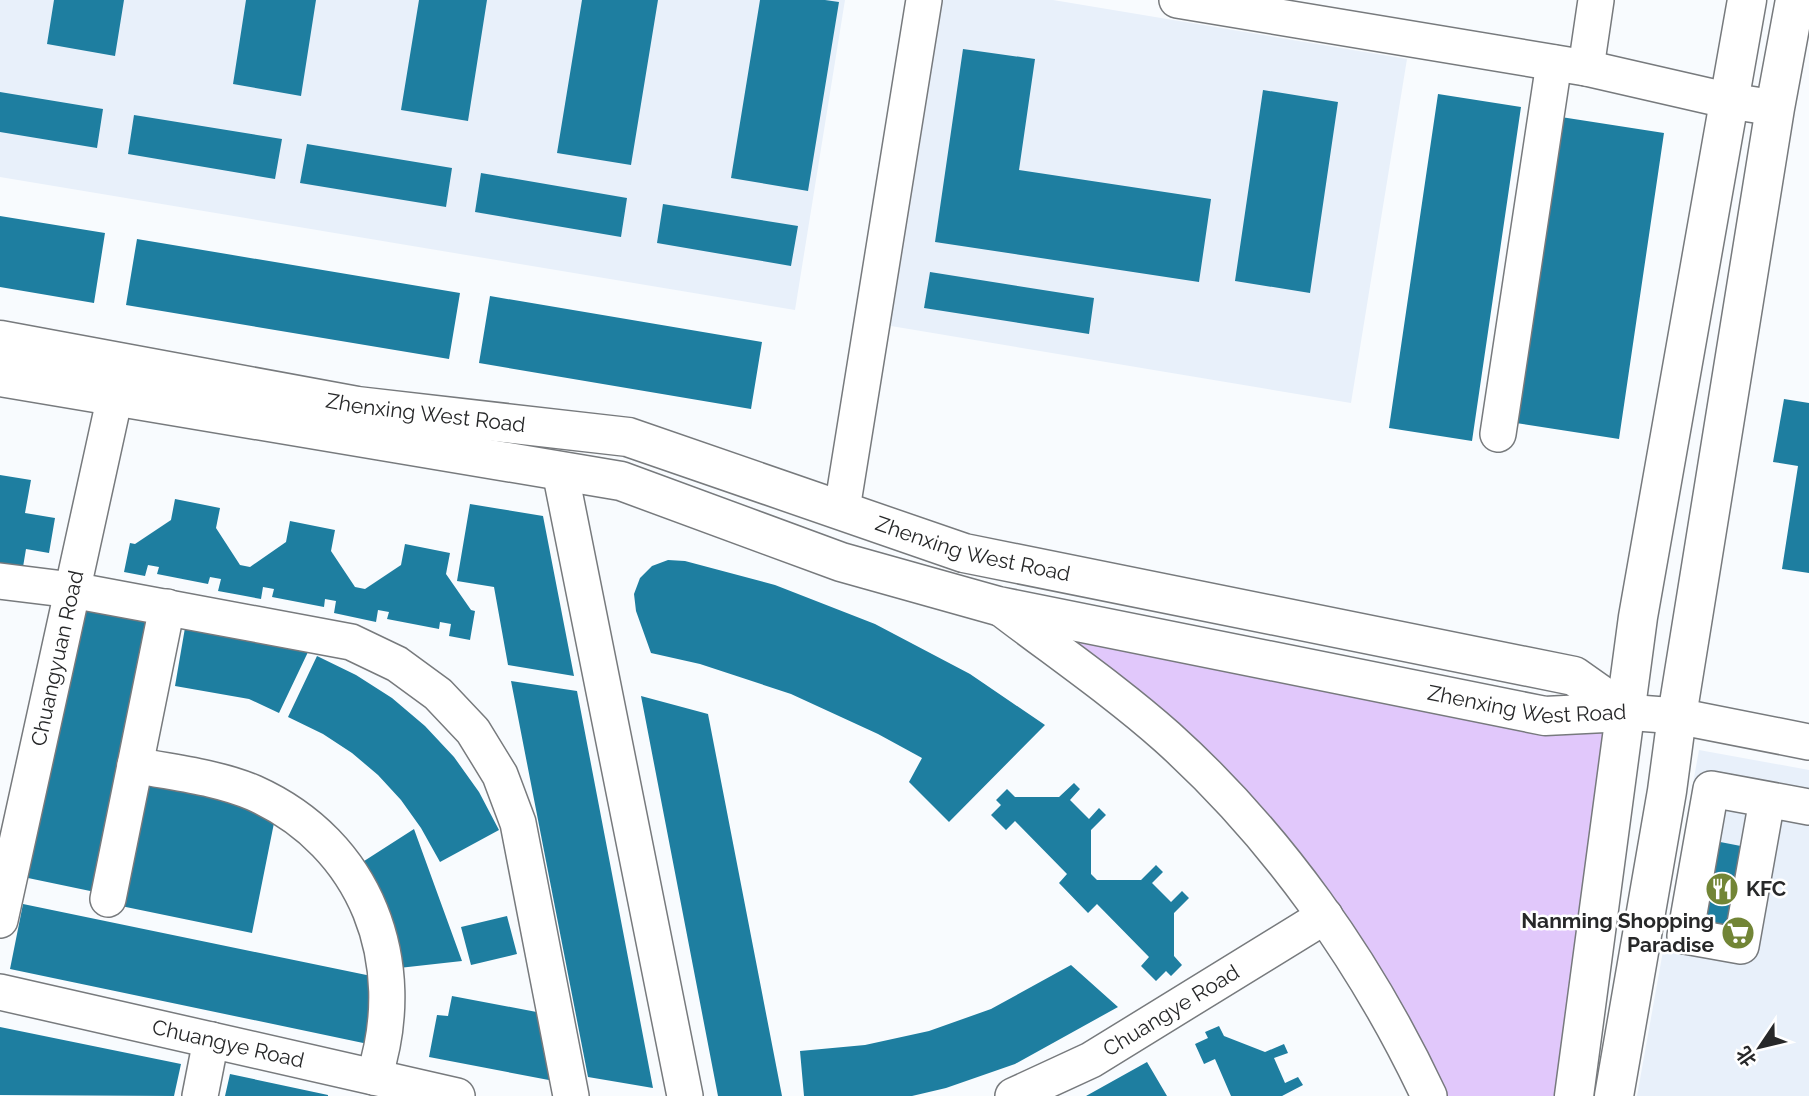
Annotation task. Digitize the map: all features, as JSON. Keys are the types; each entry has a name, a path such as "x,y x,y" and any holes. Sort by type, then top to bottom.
{"main road":[{"path":"1574,1096 1638,617 1747,0"},
{"path":"1614,1096 1667,791 1775,108 1795,0"},
{"name":"Zhenxing West Road","path":"0,340 356,406 628,437 964,553 1574,676 1625,712"},
{"name":"Zhenxing West Road","path":"0,377 621,481 841,562 998,606 1545,716 1625,712"}],"street":[{"path":"842,509 924,0"},
{"path":"1178,0 1570,65 1730,101 1775,108"},
{"path":"1498,434 1570,65 1597,0"},
{"name":"Chuangyuan Road","path":"0,920 115,396"},
{"path":"560,471 684,1096"},
{"path":"0,581 72,590 351,642 397,664 438,694 473,732 500,775 519,823 571,1096"},
{"path":"998,606 1166,736 1250,822 1325,916 1387,1015 1429,1096"},
{"path":"108,899 167,607"},
{"path":"1625,712 1677,716 1809,742"},
{"path":"135,765 224,783 251,792 300,819 340,859 368,904 384,954 388,1005 382,1054 374,1077"},
{"path":"1767,800 1741,946 1685,936 1711,789 1809,807"},
{"name":"Chuangye Road","path":"1013,1096 1091,1060 1325,916"},
{"name":"Chuangye Road","path":"0,992 457,1096"},
{"path":"200,1096 211,1040"}],"shaded area":[{"path":"0,0 845,0 795,310 0,177"},
{"path":"931,0 1053,0 1407,59 1351,403 879,324"},
{"path":"998,606 1624,718 1568,1096 1427,1096 1288,868"},
{"name":"Nanming Shopping Paradise","path":"1699,750 1809,770 1809,1096 1637,1096"}],"building":[{"path":"54,0 124,0 115,56 47,44"},
{"path":"246,0 316,0 301,96 233,84"},
{"path":"419,0 487,0 468,121 401,110"},
{"path":"582,0 658,0 631,165 557,153"},
{"path":"760,0 839,2 808,191 731,178"},
{"path":"963,49 1035,59 1019,170 1211,199 1199,282 935,242"},
{"path":"1263,90 1338,102 1310,293 1235,281"},
{"path":"0,92 103,109 97,148 0,132"},
{"path":"1438,94 1521,107 1472,441 1389,428"},
{"path":"134,115 282,139 275,179 128,154"},
{"path":"1561,117 1664,133 1619,439 1516,423"},
{"path":"307,144 452,168 446,207 300,183"},
{"path":"481,173 627,198 621,237 475,212"},
{"path":"663,204 798,226 791,266 657,243"},
{"path":"0,216 105,233 94,303 0,287"},
{"path":"137,239 460,293 449,359 126,305"},
{"path":"930,272 1094,298 1089,334 924,308"},
{"path":"490,296 762,342 751,409 479,363"},
{"path":"1784,399 1809,403 1809,573 1782,569 1798,466 1773,462"},
{"path":"0,475 31,480 25,513 55,518 49,553 26,549 22,573 0,570"},
{"path":"175,499 220,508 216,528 240,565 250,567 286,542 290,521 335,530 331,551 355,587 365,589 401,565 405,544 450,553 446,574 471,610 475,611 470,640 449,636 451,624 440,622 439,629 387,619 389,612 378,610 376,622 334,613 336,601 325,599 324,607 272,597 274,589 263,587 261,599 218,591 221,579 210,577 208,584 157,574 159,567 148,565 145,576 124,572 130,543 135,544 171,520"},
{"path":"470,504 543,516 574,676 508,665 494,587 457,581"},
{"path":"668,560 685,561 775,585 875,624 970,674 1045,725 949,822 909,782 922,758 878,734 791,694 700,664 651,653 636,611 634,594 640,578 652,566"},
{"path":"83,604 150,619 95,892 28,878"},
{"path":"186,622 278,638 308,652 279,713 249,699 175,686"},
{"path":"317,656 356,675 392,698 425,726 454,757 479,792 499,830 440,862 421,828 401,800 378,775 323,734 288,717"},
{"path":"511,681 577,691 653,1088 588,1077"},
{"path":"641,696 708,714 782,1096 718,1096"},
{"path":"147,778 224,794 274,823 252,933 121,906"},
{"path":"1074,783 1080,789 1070,800 1089,819 1099,808 1106,815 1091,830 1091,874 1097,880 1141,880 1156,865 1163,872 1152,883 1171,902 1182,891 1189,898 1174,913 1174,956 1182,965 1171,976 1166,971 1156,981 1141,966 1149,957 1097,904 1088,913 1059,883 1067,874 1015,821 1006,830 991,815 1001,805 996,800 1007,789 1015,797 1059,797"},
{"path":"414,829 462,961 399,968 361,863"},
{"name":"KFC","path":"1710,840 1751,848 1735,937 1693,930"},
{"path":"23,904 381,978 368,1044 10,969"},
{"path":"507,916 517,954 471,965 461,927"},
{"path":"1071,965 1118,1007 1015,1064 946,1088 912,1096 804,1096 800,1051 865,1045 929,1031 991,1009"},
{"path":"452,996 547,1014 554,1081 429,1057 437,1015 448,1016"},
{"path":"1219,1026 1224,1036 1265,1052 1284,1044 1288,1053 1274,1058 1285,1083 1298,1077 1303,1085 1282,1096 1231,1096 1215,1059 1204,1064 1195,1044 1208,1038 1205,1032"},
{"path":"0,1027 181,1064 174,1096 0,1095"},
{"path":"1147,1062 1167,1096 1086,1096"},
{"path":"230,1074 328,1095 328,1096 225,1096"}],"place":[{"name":"KFC","path":"1722,889"},
{"name":"Nanming Shopping Paradise","path":"1738,933"}]}
